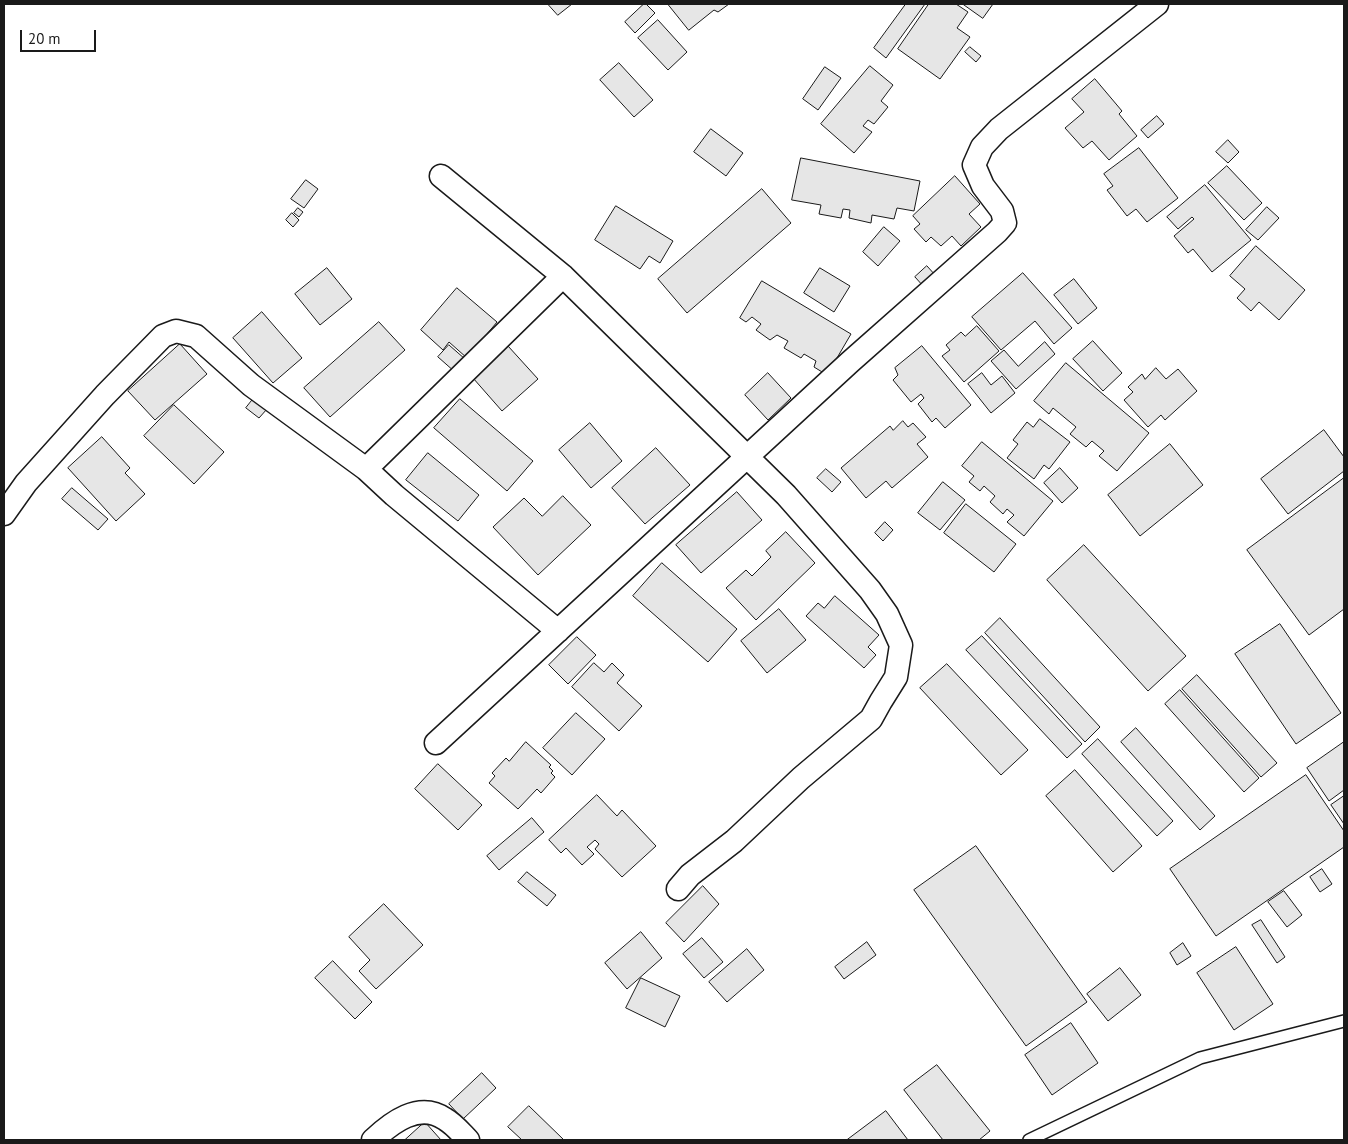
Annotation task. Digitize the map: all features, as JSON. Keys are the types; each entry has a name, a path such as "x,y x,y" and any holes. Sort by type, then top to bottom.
{"street":[{"path":"436,743 850,362 997,232 1005,222 1002,210 982,186 974,165 982,147 999,128 1157,4"},
{"path":"441,176 563,276 786,495 870,590 887,614 901,645 896,677 871,719 801,778 734,840 690,875 678,888"},
{"path":"366,469 563,276"},
{"path":"4,514 26,483 105,395 163,336 176,331 196,336 251,385 366,469 394,496 558,631"},
{"path":"373,1140 385,1129 406,1116 427,1112 445,1118 468,1140"}],"lane":[{"path":"1029,1140 1200,1058 1344,1021"}],"building":[{"path":"548,4 572,4 558,15"},
{"path":"644,4 655,13 635,33 625,22"},
{"path":"668,4 729,4 718,12 714,10 689,30"},
{"path":"906,4 925,4 886,58 874,48"},
{"path":"929,4 956,4 968,12 957,28 970,37 940,79 898,49"},
{"path":"963,4 993,4 983,18"},
{"path":"658,20 687,52 668,70 638,38"},
{"path":"970,47 981,56 976,62 965,52"},
{"path":"619,63 653,100 634,117 600,80"},
{"path":"870,66 893,85 881,101 888,107 874,124 868,120 863,126 872,132 854,153 821,124"},
{"path":"825,67 841,78 818,110 803,99"},
{"path":"1095,79 1122,111 1119,114 1137,136 1109,160 1092,141 1083,148 1065,128 1084,112 1072,99"},
{"path":"1157,116 1164,124 1148,138 1141,130"},
{"path":"711,129 743,153 726,176 694,152"},
{"path":"1228,140 1239,152 1228,163 1216,152"},
{"path":"1139,148 1178,198 1147,222 1136,209 1127,216 1107,190 1113,186 1104,174"},
{"path":"801,158 920,181 914,211 897,208 894,219 872,215 871,223 849,218 850,210 843,209 841,218 819,214 821,205 792,200"},
{"path":"1227,166 1262,203 1244,220 1208,183"},
{"path":"955,176 980,204 969,214 981,227 961,246 952,236 941,246 931,237 926,242 914,229 920,224 913,216"},
{"path":"306,180 318,189 304,208 291,199"},
{"path":"1205,185 1251,240 1212,272 1193,249 1188,253 1174,236 1194,219 1192,217 1178,229 1167,217"},
{"path":"762,189 791,223 687,313 658,279"},
{"path":"616,206 673,241 660,263 649,256 640,269 595,240"},
{"path":"1267,207 1279,218 1258,240 1246,230"},
{"path":"298,208 303,212 299,217 294,213"},
{"path":"292,213 299,220 293,227 286,220"},
{"path":"884,227 900,241 878,266 863,252"},
{"path":"1256,246 1305,290 1279,320 1259,302 1251,311 1237,298 1245,289 1230,276"},
{"path":"927,266 936,276 924,287 915,277"},
{"path":"327,268 352,299 320,325 295,294"},
{"path":"820,268 850,286 834,312 804,293"},
{"path":"1023,273 1072,328 1054,344 1035,321 1001,350 972,317"},
{"path":"1074,279 1097,308 1078,324 1054,295"},
{"path":"762,281 851,334 827,375 814,367 816,361 804,354 801,358 784,348 788,341 777,335 770,340 756,330 761,324 752,317 746,322 740,318"},
{"path":"457,288 497,322 467,358 449,342 443,350 421,330"},
{"path":"262,312 302,358 273,383 233,338"},
{"path":"379,322 405,350 330,417 304,388"},
{"path":"977,326 999,351 964,382 942,356 950,350 946,345 961,332 965,336"},
{"path":"1093,341 1122,373 1103,391 1073,359"},
{"path":"1045,342 1055,354 1016,389 991,361 1004,350 1018,366"},
{"path":"180,344 207,374 155,420 128,391"},
{"path":"449,345 465,359 455,372 438,357"},
{"path":"508,346 538,379 502,411 473,378"},
{"path":"922,346 971,405 945,428 936,418 932,422 918,404 924,398 921,394 911,402 893,380 898,375 895,368"},
{"path":"1066,363 1149,433 1117,471 1099,456 1104,451 1092,441 1086,447 1070,434 1076,427 1053,408 1049,414 1034,401"},
{"path":"1156,368 1166,379 1178,369 1197,391 1165,420 1161,415 1148,427 1124,400 1133,392 1128,387 1142,374 1145,379"},
{"path":"768,373 791,398 768,420 745,395"},
{"path":"982,373 991,385 1002,376 1015,393 991,413 968,384"},
{"path":"254,398 267,409 259,418 246,408"},
{"path":"460,399 533,461 507,491 434,428"},
{"path":"174,405 224,452 194,484 144,436"},
{"path":"1040,419 1070,442 1049,469 1044,465 1034,479 1007,458 1018,444 1013,440 1027,422 1033,427"},
{"path":"903,421 908,427 913,423 926,437 917,444 928,457 892,488 886,481 866,498 841,468 890,426 893,430"},
{"path":"590,423 622,461 591,488 559,450"},
{"path":"1324,430 1344,457 1344,471 1288,514 1261,479"},
{"path":"102,437 130,468 125,473 145,494 116,521 68,468"},
{"path":"982,442 1053,501 1024,536 1007,522 1014,515 1007,509 1003,514 990,502 995,496 984,486 980,491 969,482 974,476 962,466"},
{"path":"1170,444 1203,485 1140,536 1108,495"},
{"path":"656,448 690,485 645,524 612,488"},
{"path":"428,453 479,495 458,521 406,480"},
{"path":"1060,468 1078,488 1062,503 1044,483"},
{"path":"826,469 841,482 832,492 817,478"},
{"path":"1344,478 1344,609 1309,635 1247,550"},
{"path":"943,482 965,500 940,530 918,513"},
{"path":"72,488 108,519 98,530 62,499"},
{"path":"737,492 762,520 701,573 676,545"},
{"path":"563,496 591,525 538,575 493,527 524,498 542,516"},
{"path":"966,504 1016,544 994,572 944,533"},
{"path":"885,522 893,530 883,541 875,533"},
{"path":"786,532 815,563 756,620 726,588 746,570 752,576 771,557 766,551"},
{"path":"1084,545 1186,656 1148,691 1047,580"},
{"path":"662,563 737,629 708,662 633,596"},
{"path":"835,596 879,635 868,647 876,655 864,668 806,616 818,603 824,608"},
{"path":"779,609 806,640 767,673 741,641"},
{"path":"1000,618 1100,727 1085,742 985,633"},
{"path":"1280,624 1341,713 1296,744 1235,654"},
{"path":"982,636 1082,744 1067,758 966,650"},
{"path":"577,637 596,655 568,684 549,665"},
{"path":"594,663 604,672 612,663 624,675 617,683 642,706 619,731 572,687"},
{"path":"947,664 1028,750 1001,775 920,688"},
{"path":"1197,675 1277,763 1261,777 1182,689"},
{"path":"1180,690 1259,778 1244,792 1165,704"},
{"path":"576,713 605,739 572,775 543,748"},
{"path":"1136,728 1215,816 1200,830 1121,742"},
{"path":"1098,739 1173,821 1157,836 1082,754"},
{"path":"526,742 551,765 549,767 553,771 551,773 555,777 541,793 537,789 518,809 489,783 495,776 492,773 506,758 509,761"},
{"path":"1344,742 1344,790 1329,801 1307,768"},
{"path":"438,764 482,805 458,830 415,789"},
{"path":"1075,770 1142,846 1113,872 1046,796"},
{"path":"1306,775 1344,831 1344,847 1216,936 1170,869"},
{"path":"597,795 617,816 622,810 656,846 622,877 595,849 599,844 595,840 587,847 594,854 582,865 566,848 561,853 549,840"},
{"path":"1344,796 1344,824 1331,805"},
{"path":"532,818 544,832 499,870 487,856"},
{"path":"976,846 1087,1002 1026,1046 914,890"},
{"path":"1322,869 1332,884 1320,892 1310,877"},
{"path":"527,872 556,895 547,906 518,882"},
{"path":"703,886 719,904 684,942 666,923"},
{"path":"1284,891 1302,915 1287,927 1268,902"},
{"path":"384,904 423,945 376,989 359,971 370,960 349,937"},
{"path":"1261,920 1285,957 1277,963 1252,925"},
{"path":"641,932 662,958 627,989 605,963"},
{"path":"702,938 723,962 704,978 683,954"},
{"path":"867,942 876,955 844,979 835,967"},
{"path":"1183,943 1191,956 1177,965 1170,953"},
{"path":"1236,947 1273,1004 1234,1030 1197,973"},
{"path":"747,949 764,970 727,1002 709,982"},
{"path":"333,961 372,1002 355,1019 315,978"},
{"path":"1120,968 1141,995 1108,1021 1087,994"},
{"path":"641,978 680,996 665,1027 626,1008"},
{"path":"1071,1023 1098,1063 1052,1095 1025,1055"},
{"path":"937,1065 990,1131 979,1140 943,1140 904,1090"},
{"path":"482,1073 496,1088 463,1119 449,1104"},
{"path":"529,1106 564,1140 522,1140 508,1127"},
{"path":"886,1111 908,1140 847,1140"},
{"path":"425,1122 441,1140 405,1140"}]}
